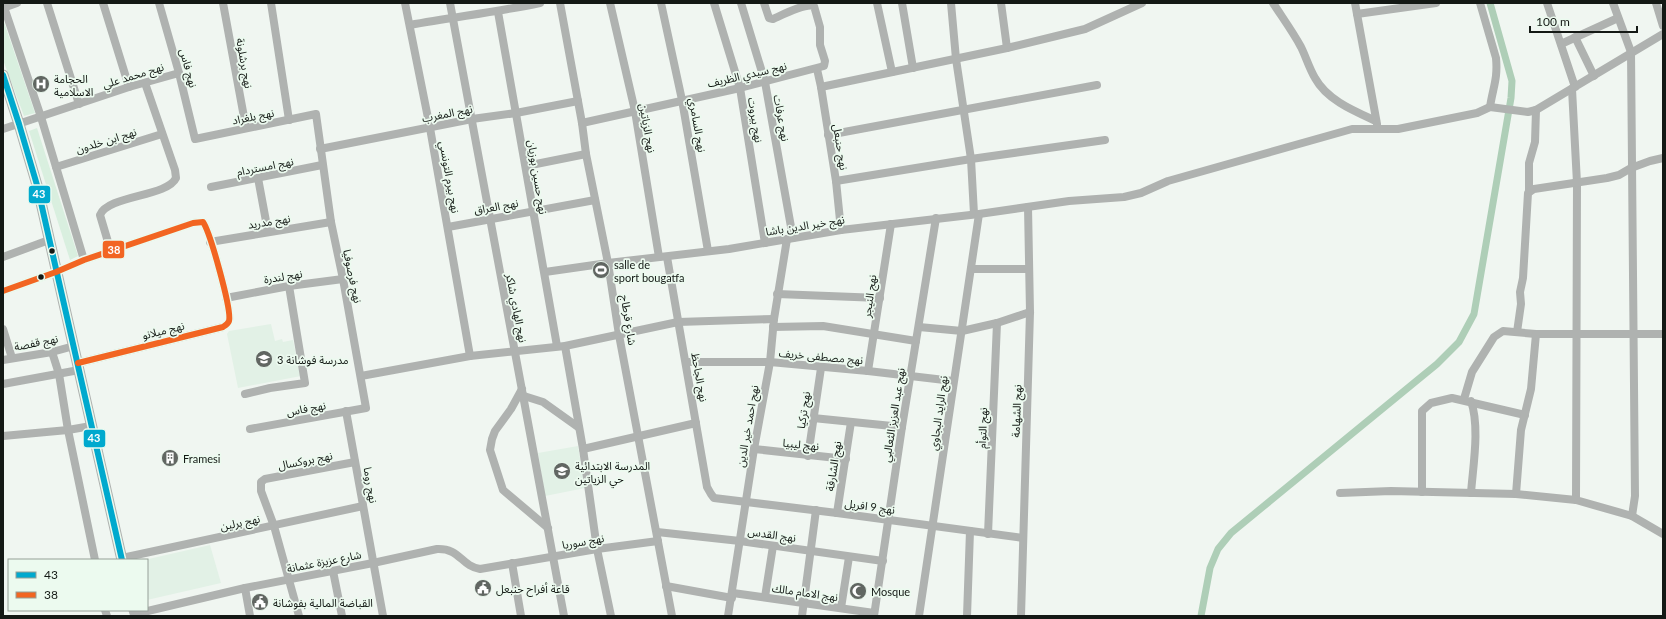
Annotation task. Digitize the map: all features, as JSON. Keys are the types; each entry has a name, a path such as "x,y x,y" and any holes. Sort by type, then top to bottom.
{"main road":[{"path":"3,75 37,185 122,559"}],"street":[{"path":"17,3 4,7 41,117 84,260"},
{"path":"48,3 79,104"},
{"path":"103,3 129,87"},
{"name":"نهج فاس","path":"159,3 179,73 195,138"},
{"name":"نهج برشلونة","path":"223,3 246,128"},
{"path":"270,3 289,120"},
{"name":"نهج بيرم التونسي","path":"405,3 430,128 470,356"},
{"name":"نهج الهادي شاكر","path":"450,3 564,616"},
{"path":"410,25 502,8 540,3"},
{"name":"شارع قرطاج","path":"560,3 582,123 594,200 608,262 619,335 672,616"},
{"name":"نهج الزياتين","path":"610,3 635,111 663,257"},
{"name":"نهج السامري","path":"661,3 682,100 708,252"},
{"name":"نهج بيروت","path":"714,3 740,88 765,243"},
{"name":"نهج عرفات","path":"741,3 765,82 790,239"},
{"name":"نهج حنبعل","path":"764,3 768,16 773,19 805,6 814,6 820,27 820,46 825,61 825,64 819,68 836,181 840,230"},
{"path":"877,3 892,72"},
{"path":"902,3 913,68"},
{"name":"نهج الرايد البجاوي","path":"919,616 953,381 972,269 977,214 971,159 956,59 951,3"},
{"path":"1001,3 1007,48"},
{"path":"821,87 1007,48 1085,29 1142,3"},
{"path":"1273,3 1301,47 1319,84 1327,92 1352,110 1376,121"},
{"path":"1355,3 1378,130"},
{"path":"1357,14 1436,3"},
{"path":"1480,3 1496,58 1496,82 1492,106 1520,111 1536,110 1663,34"},
{"path":"1547,3 1574,88 1577,183 1576,500"},
{"path":"1613,3 1631,52 1635,496 1632,516"},
{"path":"1656,3 1663,26"},
{"name":"نهج حسين بوزيان","path":"502,8 516,113 526,166 532,211 583,449 597,549 610,616"},
{"path":"1561,44 1618,18"},
{"path":"1575,37 1594,76"},
{"name":"نهج سيدي الظريف","path":"582,123 740,88 819,68"},
{"name":"نهج محمد علي","path":"3,129 129,87 179,73"},
{"path":"111,252 100,215 102,212 114,204 169,186 176,178 145,83"},
{"path":"828,135 1097,85"},
{"name":"نهج المغرب","path":"320,149 472,119 516,113 578,101"},
{"name":"نهج خير الدين باشا","path":"545,272 608,262 708,252 840,230 977,214 1069,201 1133,195 1168,181 1352,130 1398,129 1470,115 1492,106"},
{"path":"1517,332 1521,304 1520,292 1523,278 1527,196 1529,192 1529,163 1535,142 1536,110"},
{"name":"نهج بلغراد","path":"195,138 316,114"},
{"name":"نهج فرصوفيا","path":"316,114 331,222 343,279 366,408"},
{"name":"نهج ابن خلدون","path":"56,167 162,134"},
{"path":"836,181 971,159 1105,140"},
{"path":"526,166 586,154"},
{"path":"1529,192 1534,189 1616,176 1631,168 1663,158"},
{"name":"نهج امستردام","path":"211,188 322,165"},
{"path":"258,178 268,232"},
{"name":"نهج العراق","path":"448,226 594,200"},
{"name":"نهج الشهامة","path":"1021,616 1030,312 1028,207"},
{"name":"نهج عبد العزيز الثعالبي","path":"874,614 902,427 936,218"},
{"name":"نهج ميلانو","path":"3,291 84,260 193,223 203,222 226,298 229,319 223,327 78,366 59,374 3,384"},
{"name":"نهج مدريد","path":"210,242 331,222"},
{"name":"نهج النيجر","path":"868,371 891,224"},
{"name":"نهج احمد خير الدين","path":"728,616 754,449 770,362 777,294 790,239"},
{"path":"3,257 49,240"},
{"name":"نهج الجاحظ","path":"663,257 686,362 707,487 710,494 714,498"},
{"path":"972,269 1029,269"},
{"name":"نهج لندرة","path":"226,298 289,286 343,279"},
{"path":"245,394 270,388 306,383 289,286"},
{"path":"777,294 880,298"},
{"path":"919,327 962,331 997,323 1030,312"},
{"path":"361,376 470,356 561,346 678,322 774,318"},
{"name":"نهج التوأم","path":"988,534 997,323"},
{"path":"773,327 823,326 916,341"},
{"path":"3,329 12,358"},
{"path":"1471,493 1475,424 1474,410 1467,400 1472,372 1494,337 1503,331 1536,334 1663,334"},
{"path":"1516,494 1519,446 1524,415 1531,389 1536,334"},
{"name":"نهج قفصة","path":"3,360 52,352 74,346"},
{"path":"52,352 59,374 68,430 95,559"},
{"name":"نهج مصطفى خريف","path":"686,362 770,362 953,381"},
{"name":"نهج تركيا","path":"808,456 821,368"},
{"path":"548,528 503,490 490,450 492,439 495,431 523,393 543,402 578,427"},
{"path":"1422,492 1422,411 1427,405 1437,400 1452,398 1467,400 1524,415"},
{"name":"نهج فاس","path":"250,429 366,408"},
{"name":"نهج روما","path":"346,411 383,616"},
{"path":"813,418 902,427"},
{"name":"نهج الشارقة","path":"837,513 851,422"},
{"path":"583,449 696,423"},
{"path":"3,436 68,430 91,426"},
{"name":"نهج ليبيا","path":"754,449 846,459"},
{"name":"نهج بروكسال","path":"274,526 261,491 261,482 265,479 355,462"},
{"path":"1340,493 1367,491 1516,494 1576,500 1632,516 1663,534"},
{"name":"نهج 9 افريل","path":"714,498 888,519 1023,538"},
{"name":"نهج برلين","path":"122,559 363,506"},
{"path":"802,616 816,510"},
{"path":"274,526 299,616"},
{"path":"967,616 970,531"},
{"name":"نهج القدس","path":"657,536 740,541 883,561"},
{"name":"نهج سوريا","path":"512,563 597,549 657,536"},
{"path":"765,597 773,546"},
{"name":"شارع عزيزة عثمانة","path":"148,610 245,588 374,563 427,550 445,548 452,551 471,567 476,569 512,563"},
{"path":"841,608 849,557"},
{"path":"512,563 521,616"},
{"path":"333,571 342,616"},
{"name":"نهج الامام مالك","path":"666,586 732,595 765,597 874,614"},
{"path":"245,588 250,616"}],"shaded area":[{"name":"مدرسة فوشانة 3","path":"271,324 275,341 282,339 283,342 293,340 299,369 301,369 301,376 238,388 227,334 229,331"},
{"name":"المدرسة الابتدائية حي الزياتين","path":"578,446 585,488 545,496 538,453"},
{"path":"210,545 221,583 148,600 148,559"}],"green space":[{"path":"3,19 35,113 24,116 3,60"},
{"path":"37,128 78,256 70,260 29,131"}],"waterway":[{"path":"1201,616 1210,568 1218,549 1231,533 1437,364 1459,342 1474,314 1511,98 1512,81 1490,3"}],"transit line":[{"name":"43","path":"3,75 37,185 122,559"},
{"name":"38","path":"3,291 84,260 193,223 203,222 224,287 229,314 229,321 227,324 223,327 78,363"}],"place":[{"name":"الحجامة الاسلامية","path":"41,84"},
{"name":"salle de sport bougatfa","path":"601,270"},
{"name":"مدرسة فوشانة 3","path":"264,359"},
{"name":"Framesi","path":"170,458"},
{"name":"المدرسة الابتدائية حي الزياتين","path":"562,471"},
{"name":"قاعة أفراح حنبعل","path":"483,588"},
{"name":"Mosque","path":"858,591"},
{"name":"القباضة المالية بفوشانة","path":"260,602"}]}
